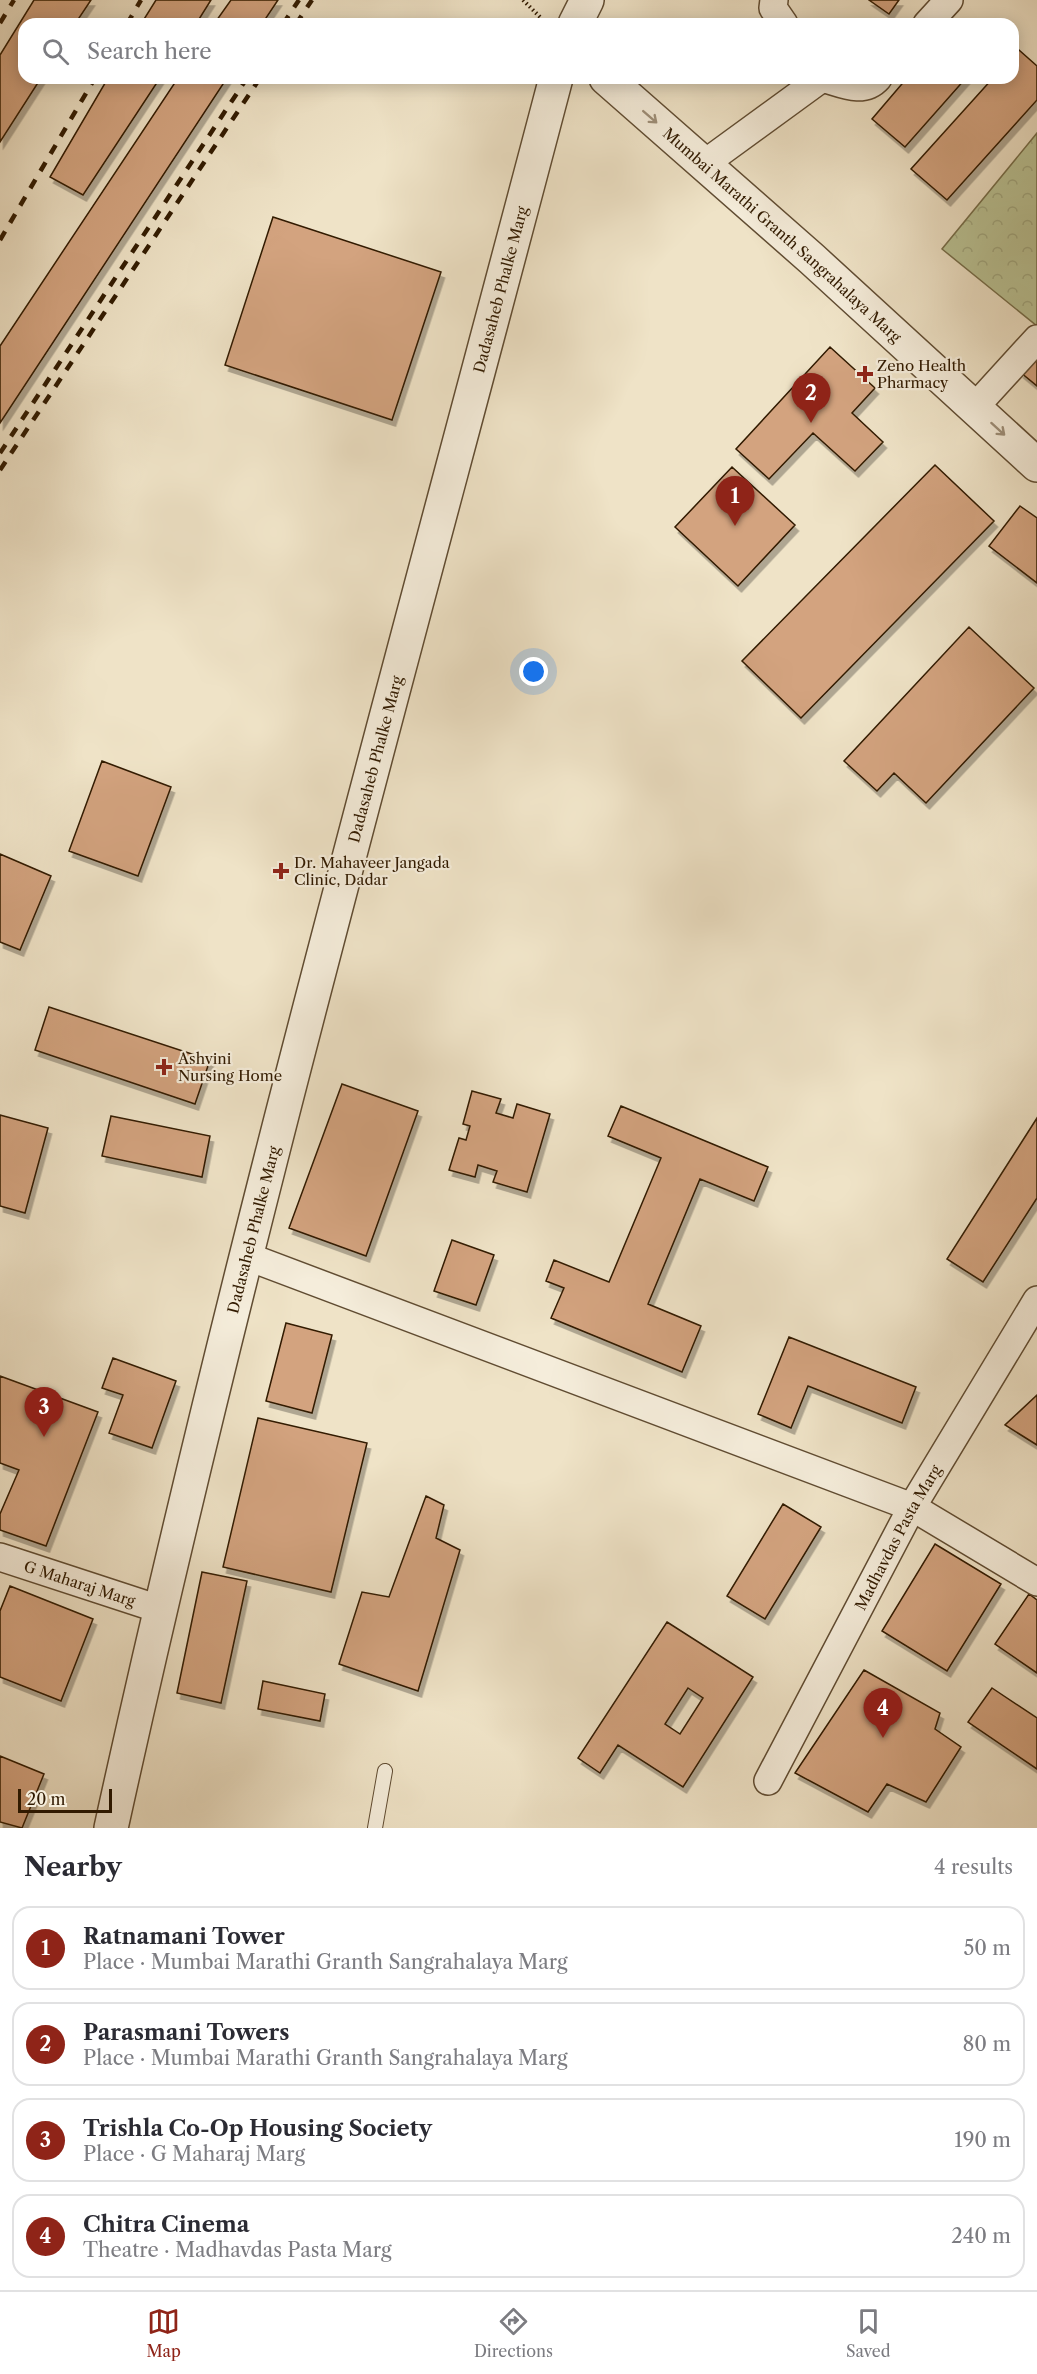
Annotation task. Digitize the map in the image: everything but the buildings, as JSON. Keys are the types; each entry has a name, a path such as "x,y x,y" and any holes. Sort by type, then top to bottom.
{"street":[{"path":"577,18 587,0"},
{"path":"774,0 773,8 780,18"},
{"path":"932,18 949,0"},
{"name":"Dadasaheb Phalke Marg","path":"114,1827 159,1609 246,1256 554,84"},
{"name":"Mumbai Marathi Granth Sangrahalaya Marg","path":"613,84 1037,465"},
{"path":"704,164 814,84"},
{"path":"846,84 862,88 873,84"},
{"path":"974,408 1037,339"},
{"path":"246,1256 912,1507 1037,1582"},
{"name":"Madhavdas Pasta Marg","path":"768,1781 912,1507 1037,1300"},
{"name":"G Maharaj Marg","path":"0,1557 159,1609"}],"lane":[{"path":"375,1828 385,1771"}],"path":[{"path":"524,0 541,18"}],"green space":[{"path":"1037,133 1037,326 942,249"}],"railway":[{"path":"0,23 14,0"},
{"path":"130,18 141,0"},
{"path":"287,18 299,0"},
{"path":"300,18 312,0"},
{"path":"0,240 91,84"},
{"path":"0,453 243,84"},
{"path":"0,470 256,84"}],"place":[{"name":"Zeno Health Pharmacy","path":"865,374"},
{"name":"Parasmani Towers","path":"811,423"},
{"name":"Ratnamani Tower","path":"735,526"},
{"name":"Dr. Mahaveer Jangada Clinic, Dadar","path":"281,871"},
{"name":"Ashvini Nursing Home","path":"164,1067"},
{"name":"Trishla Co-Op Housing Society","path":"44,1437"},
{"name":"Chitra Cinema","path":"883,1738"}]}
